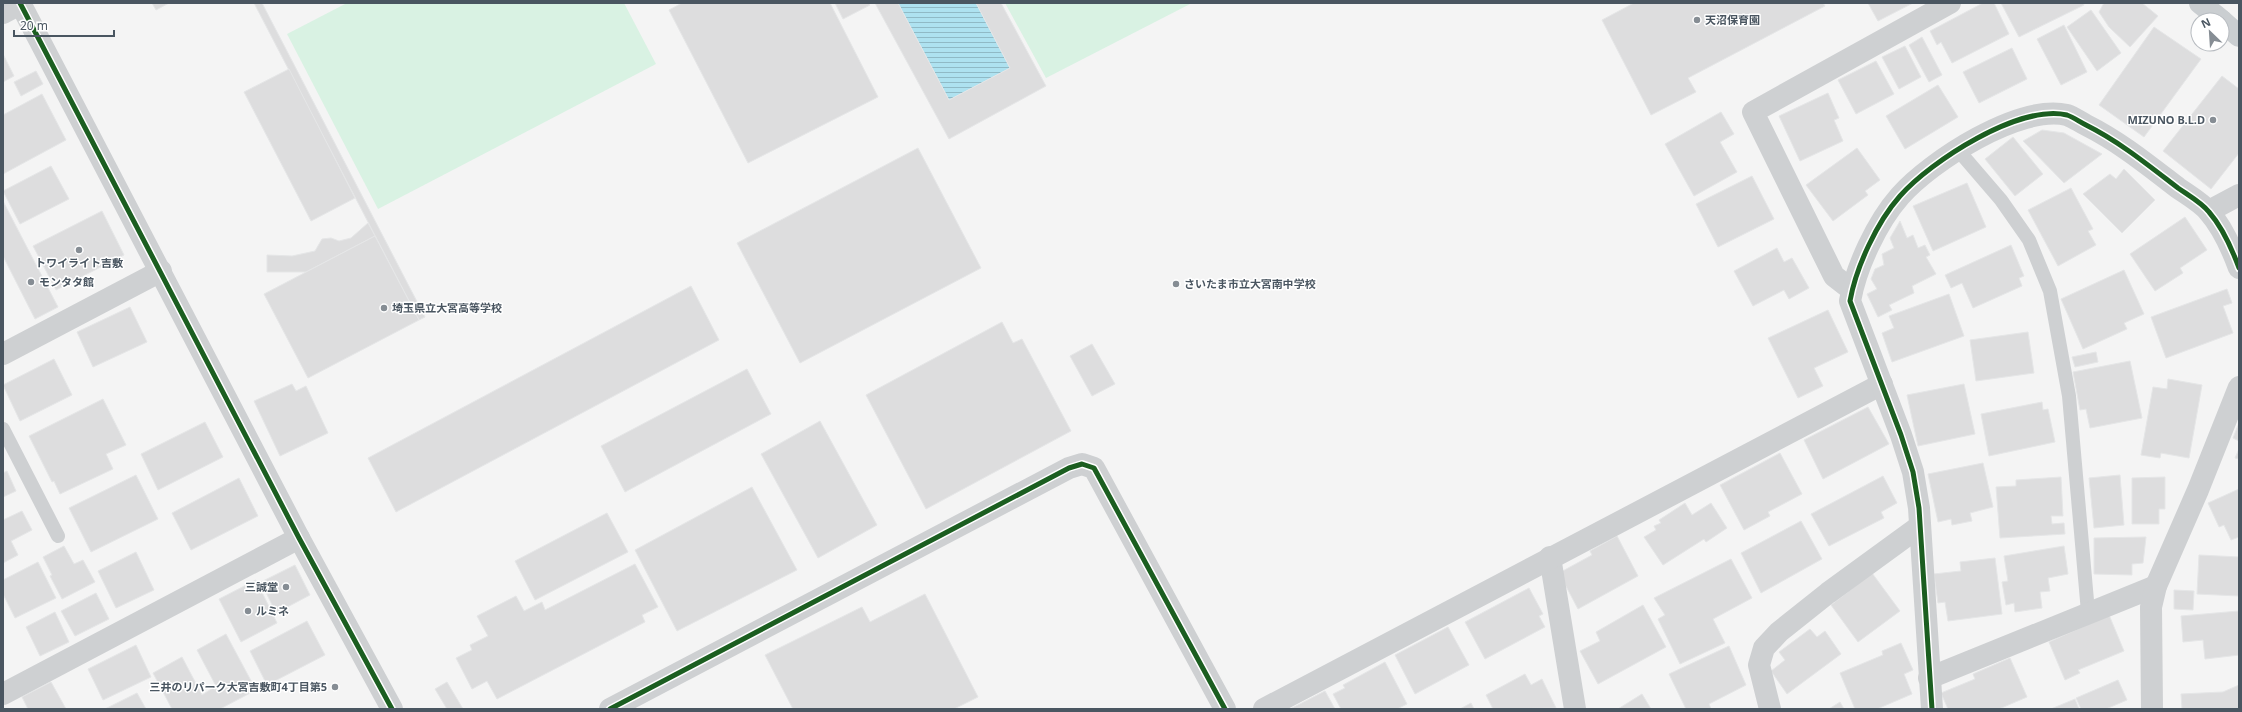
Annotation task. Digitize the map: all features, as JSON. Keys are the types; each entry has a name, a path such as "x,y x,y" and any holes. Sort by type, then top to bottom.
{"main road":[{"path":"2200,3 2211,12"},
{"path":"2230,28 2239,36"}],"street":[{"path":"1852,290 1834,276 1753,112 1950,3"},
{"path":"14,6 161,271 299,538 392,709"},
{"path":"1932,709 1919,508 1913,472 1882,384 1855,319 1850,301 1852,290 1870,243 1884,217 1900,196 1934,165 1958,150 2012,122 2043,114 2067,115 2114,140 2209,211 2231,247 2239,268"},
{"path":"2209,211 2239,194"},
{"path":"3,354 161,271"},
{"path":"1264,709 1882,384"},
{"path":"2152,709 2151,607 2156,586 2198,490 2239,388"},
{"path":"610,709 1069,468 1082,464 1094,468 1225,709"},
{"path":"1770,709 1759,665 1764,648 1779,632 1828,593 1920,526"},
{"path":"3,694 299,538"},
{"path":"1550,558 1575,709"},
{"path":"1929,678 2088,612 2156,586"}],"lane":[{"path":"1958,150 2001,200 2029,240 2050,291 2069,396 2088,612"},
{"path":"3,429 58,536"}],"green space":[{"path":"347,3 624,3 656,64 378,209 287,34"},
{"path":"1005,3 1192,3 1046,78"}],"water":[{"path":"898,3 976,3 1010,68 949,100"}],"building":[{"path":"152,3 169,3 156,10"},
{"path":"254,3 262,3 425,317 419,320"},
{"path":"682,3 830,3 878,97 748,163 669,10"},
{"path":"835,3 868,3 870,5 843,19"},
{"path":"875,3 898,3 949,100 1010,68 976,3 1001,3 1046,86 949,139"},
{"path":"1634,3 1823,3 1825,6 1688,78 1696,92 1651,115 1602,20"},
{"path":"1868,3 1913,3 1878,21"},
{"path":"1983,3 1994,3 2009,34 1952,63 1941,42 1937,45 1930,31"},
{"path":"2001,3 2083,3 2084,5 2019,37"},
{"path":"2104,3 2142,3 2158,16 2130,47 2109,27 2099,12"},
{"path":"2091,10 2121,53 2097,71 2067,27"},
{"path":"2064,25 2087,72 2061,85 2037,39"},
{"path":"2154,27 2201,59 2144,137 2099,105"},
{"path":"1922,37 1942,75 1929,82 1909,45"},
{"path":"1905,46 1921,77 1899,89 1882,57"},
{"path":"2012,48 2027,79 1979,103 1963,72"},
{"path":"3,54 14,76 3,82"},
{"path":"1876,61 1894,94 1856,114 1838,80"},
{"path":"289,69 355,198 311,221 244,92"},
{"path":"36,71 43,84 21,96 14,82"},
{"name":"MIZUNO B.L.D","path":"2222,76 2239,89 2239,153 2211,189 2163,151"},
{"path":"1938,85 1958,117 1905,149 1886,116"},
{"path":"1828,93 1839,118 1834,120 1843,141 1800,161 1779,116"},
{"path":"42,94 66,140 3,174 3,115"},
{"path":"1721,112 1734,134 1720,142 1737,172 1694,196 1665,144"},
{"path":"2042,130 2064,133 2102,154 2064,183 2023,141"},
{"path":"2013,137 2043,174 2015,196 1985,159"},
{"path":"918,148 981,268 800,363 737,243"},
{"path":"1857,148 1880,180 1865,191 1868,195 1833,221 1806,185"},
{"path":"51,166 69,199 20,224 3,191"},
{"path":"2124,169 2155,200 2122,233 2083,194 2110,174 2116,179"},
{"path":"1752,176 1774,219 1718,247 1696,204"},
{"path":"1967,183 1986,227 1933,251 1913,206"},
{"path":"2071,188 2093,229 2088,231 2096,245 2058,266 2028,210"},
{"name":"モンタタ館","path":"3,201 58,307 35,319 3,256"},
{"name":"トワイライト吉敷","path":"102,211 124,255 56,290 33,246"},
{"path":"2185,217 2207,250 2180,268 2183,273 2155,291 2130,254"},
{"path":"1900,221 1907,238 1913,235 1918,248 1925,245 1930,255 1926,257 1936,274 1912,286 1914,293 1889,305 1892,310 1878,317 1867,294 1877,289 1871,279 1875,269 1884,265 1882,254 1894,248 1890,238"},
{"path":"368,223 375,236 306,272 267,272 267,255 292,256 315,251 322,239 331,238 339,241 351,238"},
{"path":"375,236 419,320 308,378 264,294"},
{"path":"2011,245 2024,276 2019,278 2022,286 1973,308 1962,283 1951,288 1945,275"},
{"path":"1777,248 1784,262 1792,258 1809,288 1789,299 1784,290 1753,306 1734,271"},
{"path":"2124,270 2144,314 2124,323 2127,329 2083,349 2061,299"},
{"path":"691,286 719,340 396,512 368,458"},
{"path":"2227,289 2232,303 2223,306 2233,333 2166,358 2151,317"},
{"path":"1949,294 1964,336 1892,362 1882,333 1894,328 1889,316"},
{"path":"130,307 147,342 93,367 77,332"},
{"path":"1828,310 1848,352 1814,368 1823,386 1798,398 1768,338"},
{"path":"1002,322 1013,343 1022,339 1071,431 926,509 866,395"},
{"path":"2028,332 2034,373 1976,381 1970,340"},
{"path":"1092,344 1115,384 1092,396 1070,356"},
{"path":"2096,352 2098,362 2075,367 2072,357"},
{"path":"54,359 72,395 20,421 3,385"},
{"path":"2130,361 2142,418 2090,428 2086,409 2080,410 2073,372"},
{"path":"747,369 771,414 625,492 601,446"},
{"path":"2168,379 2202,385 2189,458 2161,453 2160,458 2141,455 2153,387 2167,389"},
{"path":"292,384 296,391 306,386 328,433 280,456 254,401"},
{"path":"1964,384 1975,434 1918,446 1907,395"},
{"path":"103,399 126,445 106,454 113,469 60,494 54,481 52,482 29,436"},
{"path":"2042,402 2043,410 2048,409 2055,442 1989,456 1981,414"},
{"path":"1868,407 1889,444 1823,479 1804,440"},
{"path":"820,421 877,525 818,558 761,454"},
{"path":"205,422 223,457 158,490 141,454"},
{"path":"2239,423 2239,441 2233,438"},
{"path":"2239,449 2239,459 2235,458"},
{"path":"1780,453 1802,494 1768,512 1770,516 1744,530 1720,485"},
{"path":"1983,463 1993,507 1970,513 1972,521 1952,525 1951,519 1938,522 1928,474"},
{"path":"7,471 16,491 3,497 3,473"},
{"path":"136,475 158,519 91,552 69,508"},
{"path":"2120,475 2124,525 2094,528 2089,478"},
{"path":"1883,476 1897,503 1881,512 1884,518 1829,546 1811,514"},
{"path":"2061,477 2063,516 2051,516 2052,524 2064,523 2065,534 2000,538 1996,487 2016,486 2016,480"},
{"path":"2165,477 2165,509 2159,509 2159,524 2132,524 2132,478"},
{"path":"239,478 258,516 191,550 172,513"},
{"path":"752,487 797,570 677,631 635,550"},
{"path":"2239,489 2239,537 2231,540 2224,525 2219,527 2208,503"},
{"path":"1685,503 1692,515 1711,503 1727,528 1706,542 1704,539 1663,565 1644,537 1656,530 1654,526 1661,523 1659,520"},
{"path":"22,511 32,530 11,541 18,555 3,563 3,520"},
{"path":"607,513 628,552 535,600 515,561"},
{"path":"1801,521 1822,559 1761,593 1741,553"},
{"path":"1617,536 1638,576 1578,609 1559,573 1592,555 1590,551"},
{"path":"2146,537 2143,563 2132,564 2132,575 2094,574 2094,538"},
{"path":"64,546 74,564 83,560 95,582 62,599 50,576 52,575 43,557"},
{"path":"2064,546 2068,574 2048,578 2050,591 2040,592 2042,608 2015,612 2014,603 2006,605 2002,582 2008,581 2004,556"},
{"path":"136,552 154,590 116,608 98,571"},
{"path":"2199,555 2239,557 2239,596 2197,594"},
{"path":"1995,558 2002,614 1948,621 1945,602 1938,603 1934,574 1961,571 1960,562"},
{"path":"1731,559 1752,598 1713,619 1725,643 1680,664 1658,619 1665,615 1654,598"},
{"path":"38,562 56,598 15,618 3,594 3,580"},
{"path":"635,564 658,607 642,615 645,622 497,699 487,681 472,689 456,658 472,650 470,645 488,636 477,616 516,596 524,611 542,602 545,610"},
{"path":"295,565 310,595 276,613 261,582"},
{"path":"1872,573 1900,611 1858,642 1831,605"},
{"name":"ルミネ","path":"256,580 277,623 241,642 219,599"},
{"path":"1529,588 1543,614 1539,616 1545,627 1485,659 1465,622"},
{"path":"2174,590 2194,591 2193,610 2174,609"},
{"path":"96,593 109,619 75,636 61,611"},
{"path":"925,594 978,697 954,709 793,709 765,655 862,607 870,622"},
{"path":"1643,605 1666,647 1598,684 1580,651 1600,641 1596,632"},
{"path":"2239,611 2239,655 2205,659 2203,640 2183,642 2181,616"},
{"path":"55,612 69,642 40,656 26,627"},
{"path":"2109,615 2124,651 2078,670 2080,673 2065,680 2049,642"},
{"path":"307,621 325,655 267,685 250,651"},
{"path":"1448,627 1469,665 1415,694 1395,655"},
{"path":"1810,629 1817,637 1825,631 1841,654 1787,694 1771,671 1785,660 1779,652"},
{"path":"226,634 256,690 220,709 172,709 153,673 182,657 202,695 216,686 197,650"},
{"path":"1901,643 1913,670 1904,674 1912,694 1877,709 1855,709 1840,673 1883,655 1882,651"},
{"path":"136,645 151,677 103,700 88,669"},
{"path":"1729,646 1746,685 1709,704 1711,709 1686,709 1669,674"},
{"path":"2010,658 2027,697 1999,709 1948,709 1941,693 1975,679 1973,674"},
{"path":"1385,662 1407,704 1397,709 1341,709 1333,694 1345,688 1343,685"},
{"path":"1525,674 1531,685 1542,679 1556,708 1493,709 1486,695"},
{"path":"2118,680 2127,700 2106,709 2081,709 2076,698"},
{"path":"51,682 66,709 28,709 22,697"},
{"path":"447,682 463,709 447,709 435,689"},
{"path":"2239,685 2239,709 2182,709 2181,694 2223,692"},
{"path":"1325,691 1335,709 1290,709"},
{"path":"137,693 146,709 105,709"},
{"path":"1642,694 1651,709 1618,709"},
{"path":"2075,699 2079,709 2051,709"},
{"path":"1840,702 1844,709 1829,709"},
{"path":"1471,703 1474,709 1460,709"}],"cycle path":[{"path":"20,3 299,538 392,709"},
{"path":"1932,709 1919,508 1913,472 1901,435 1850,301 1862,260 1883,219 1891,207 1914,182 1932,167 1977,138 2025,118 2047,114 2067,115 2122,146 2203,205 2223,232 2239,268"},
{"path":"610,709 1069,468 1082,464 1094,468 1225,709"}],"place":[{"name":"天沼保育園","path":"1697,20"},
{"name":"MIZUNO B.L.D","path":"2213,120"},
{"name":"トワイライト吉敷","path":"79,250"},
{"name":"モンタタ館","path":"31,282"},
{"name":"さいたま市立大宮南中学校","path":"1176,284"},
{"name":"埼玉県立大宮高等学校","path":"384,308"},
{"name":"三誠堂","path":"286,587"},
{"name":"ルミネ","path":"248,611"},
{"name":"三井のリパーク大宮吉敷町4丁目第5","path":"335,687"}]}
